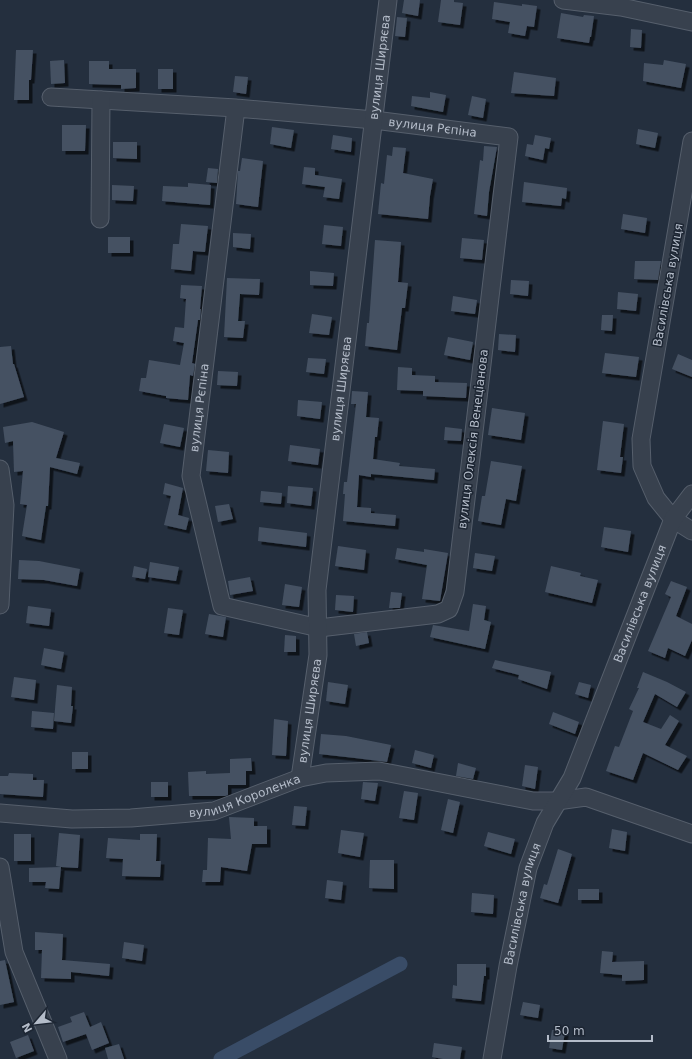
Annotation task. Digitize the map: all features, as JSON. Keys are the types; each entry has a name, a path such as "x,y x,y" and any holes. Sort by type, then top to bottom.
{"street":[{"name":"вулиця Ширяєва","path":"300,778 318,655 319,628 317,590 388,0"},
{"path":"563,0 621,7 692,22"},
{"name":"вулиця Рєпіна","path":"51,97 236,108 374,120 509,137"},
{"path":"100,219 101,100"},
{"name":"вулиця Рєпіна","path":"236,108 191,476 222,606 319,628"},
{"name":"вулиця Олексія Венеціанова","path":"319,628 438,614 450,610 455,592 509,137"},
{"name":"Василівська вулиця","path":"492,1059 508,966 528,868 545,823 572,778 672,519 656,498 642,466 641,439 692,141"},
{"path":"0,469 5,505 0,605"},
{"path":"692,494 672,519 692,531"},
{"name":"вулиця Короленка","path":"0,812 72,819 131,818 214,811 300,778 326,773 378,771 533,801 558,801 586,797 692,834"},
{"path":"0,867 14,952 58,1059"}],"building":[{"path":"404,0 420,0 418,16 402,13"},
{"path":"441,0 454,0 454,2 463,3 460,25 438,22"},
{"path":"494,2 522,6 522,4 537,6 534,27 527,26 525,36 508,33 510,22 492,19"},
{"path":"561,13 583,17 584,15 594,16 589,43 557,38"},
{"path":"397,17 407,18 405,37 395,36"},
{"path":"631,29 642,30 641,48 630,47"},
{"path":"16,50 33,50 31,80 29,80 29,100 14,100"},
{"path":"64,60 65,83 51,84 50,61"},
{"path":"664,60 686,64 681,88 643,81 644,63 663,65"},
{"path":"89,61 109,61 109,69 136,69 136,88 121,89 121,85 89,84"},
{"path":"158,69 173,69 173,89 158,89"},
{"path":"514,72 556,78 554,96 511,93"},
{"path":"235,76 248,77 246,94 233,92"},
{"path":"430,92 446,95 443,112 411,106 412,96 430,98"},
{"path":"472,96 486,99 483,118 468,115"},
{"path":"62,125 86,125 85,151 62,151"},
{"path":"272,127 294,130 291,148 270,144"},
{"path":"638,129 658,133 655,148 636,144"},
{"path":"333,135 352,138 351,152 331,149"},
{"path":"535,135 551,138 549,149 545,148 543,160 525,156 527,144 533,145"},
{"path":"113,142 137,142 137,159 113,158"},
{"path":"484,146 497,147 489,192 487,216 474,214 480,160 483,161"},
{"path":"393,147 406,148 403,173 433,179 428,219 378,214 381,183 384,184 387,155 392,156"},
{"path":"242,158 263,161 258,207 236,204 238,171 240,171"},
{"path":"304,167 315,168 315,175 342,179 339,199 323,197 325,187 302,184"},
{"path":"208,168 218,169 217,183 206,182"},
{"path":"524,182 567,188 566,199 562,198 561,206 522,202"},
{"path":"188,183 211,185 210,205 162,201 163,186 188,187"},
{"path":"112,185 134,186 133,201 112,200"},
{"path":"623,214 647,218 645,233 621,229"},
{"path":"181,224 208,226 205,252 193,251 191,271 171,269 173,244 179,244"},
{"path":"324,225 343,227 341,246 322,244"},
{"path":"233,233 251,234 250,249 233,247"},
{"path":"108,237 130,237 130,253 108,253"},
{"path":"462,238 484,240 482,260 460,258"},
{"path":"375,240 401,242 398,282 408,283 405,308 402,308 397,350 365,346 367,323 369,323"},
{"path":"635,261 661,261 658,280 634,279"},
{"path":"310,271 334,273 333,286 310,285"},
{"path":"227,278 260,279 259,295 240,294 238,321 245,321 243,338 224,337"},
{"path":"511,280 529,281 528,296 510,294"},
{"path":"181,285 202,286 200,320 198,320 192,363 195,364 193,376 190,375 188,400 166,398 166,396 139,391 141,378 146,378 149,360 180,365 184,343 173,341 175,327 184,328 186,299 180,298"},
{"path":"618,292 638,294 636,311 617,309"},
{"path":"453,296 477,300 475,314 451,311"},
{"path":"312,314 332,317 329,335 309,333"},
{"path":"602,315 613,315 612,331 601,330"},
{"path":"499,334 516,335 515,352 498,350"},
{"path":"448,337 473,342 470,360 444,355"},
{"path":"11,346 13,364 24,397 0,404 0,347"},
{"path":"605,353 639,357 636,377 602,373"},
{"path":"678,354 692,360 692,377 672,369"},
{"path":"308,358 326,359 324,374 306,372"},
{"path":"398,367 412,368 412,375 435,376 435,382 467,383 466,398 423,396 423,391 397,390"},
{"path":"218,371 238,372 237,386 217,385"},
{"path":"352,391 368,392 366,417 379,418 377,437 375,437 373,459 400,463 399,466 435,469 434,480 371,474 371,477 359,475 357,507 371,508 371,513 396,515 395,526 343,521 345,494 343,494 344,482 347,482 356,404 351,404"},
{"path":"298,400 322,402 320,419 297,416"},
{"path":"492,408 525,413 521,440 488,435"},
{"path":"603,421 624,424 620,457 623,457 621,473 597,470"},
{"path":"32,422 64,432 56,458 80,463 77,474 50,467 48,506 46,506 41,540 22,536 27,505 20,504 23,471 14,472 13,441 5,443 3,427"},
{"path":"164,424 184,428 180,447 160,443"},
{"path":"445,427 462,429 461,441 444,440"},
{"path":"290,445 320,449 318,465 288,461"},
{"path":"208,450 229,452 228,473 206,471"},
{"path":"491,461 522,466 516,501 506,499 501,525 478,521 482,496 485,496"},
{"path":"165,483 183,488 178,515 189,518 186,530 164,525 171,496 163,494"},
{"path":"288,486 313,488 311,506 287,503"},
{"path":"261,491 282,493 281,504 260,502"},
{"path":"229,504 233,519 218,522 215,506"},
{"path":"259,527 307,533 306,547 258,541"},
{"path":"604,527 631,531 628,552 601,547"},
{"path":"338,546 366,550 364,570 335,566"},
{"path":"397,548 424,552 424,549 448,553 440,601 422,599 427,565 395,559"},
{"path":"475,553 495,556 492,571 473,568"},
{"path":"19,560 39,561 80,569 77,586 44,580 18,579"},
{"path":"150,562 179,567 176,581 148,577"},
{"path":"134,566 147,569 145,579 132,577"},
{"path":"551,566 581,573 580,576 598,580 592,603 545,592"},
{"path":"250,577 253,591 230,595 228,581"},
{"path":"671,581 687,587 676,616 692,624 692,640 685,656 668,648 665,658 648,651 671,597 665,594"},
{"path":"285,584 302,587 299,607 282,605"},
{"path":"391,592 402,593 400,608 389,608"},
{"path":"336,595 354,596 353,612 335,610"},
{"path":"473,604 486,606 484,620 491,622 485,649 430,637 433,625 469,631"},
{"path":"28,606 51,609 49,626 26,623"},
{"path":"168,608 183,610 179,635 164,633"},
{"path":"209,614 226,617 223,637 205,634"},
{"path":"367,632 369,643 356,646 354,634"},
{"path":"285,635 296,636 296,652 284,652"},
{"path":"44,648 64,652 61,669 41,665"},
{"path":"495,660 551,672 547,689 518,679 519,675 492,668"},
{"path":"643,672 686,692 677,707 655,694 643,722 661,729 670,715 679,721 665,745 687,756 678,770 643,753 633,780 606,771 615,746 619,747 633,711 629,709 639,688 637,688"},
{"path":"14,677 36,680 34,700 11,697"},
{"path":"328,682 348,685 345,704 326,701"},
{"path":"579,682 591,685 588,698 575,694"},
{"path":"57,685 72,687 71,706 73,706 71,723 54,721"},
{"path":"32,711 54,713 53,729 31,727"},
{"path":"553,712 579,722 575,734 549,724"},
{"path":"274,719 288,721 286,756 272,755"},
{"path":"321,734 346,736 391,745 387,762 319,754"},
{"path":"415,750 434,755 431,768 412,763"},
{"path":"72,752 88,752 88,769 72,769"},
{"path":"251,758 252,771 246,771 246,785 228,785 228,795 225,796 189,796 188,772 206,771 206,774 230,773 230,759"},
{"path":"458,763 476,768 473,779 456,776"},
{"path":"525,765 538,767 535,789 522,786"},
{"path":"9,773 33,774 33,780 44,780 43,797 0,794 0,776 8,776"},
{"path":"151,782 168,782 168,797 151,797"},
{"path":"363,782 378,783 375,801 361,799"},
{"path":"404,791 418,793 414,820 399,818"},
{"path":"448,799 460,802 453,833 441,830"},
{"path":"294,806 307,807 305,826 292,825"},
{"path":"229,817 254,818 254,826 267,826 267,844 252,844 247,871 221,867 220,882 202,882 203,870 207,870 208,838 231,839"},
{"path":"612,829 627,832 625,851 609,848"},
{"path":"341,830 364,833 360,857 338,853"},
{"path":"488,832 515,839 511,854 484,846"},
{"path":"59,833 80,835 78,868 56,866"},
{"path":"14,834 31,834 31,861 14,861"},
{"path":"140,834 157,834 156,861 161,861 160,877 122,876 123,859 106,858 108,838 140,840"},
{"path":"558,849 572,854 558,903 540,898 544,884 547,885"},
{"path":"370,860 394,860 394,889 369,888"},
{"path":"61,867 59,889 45,888 46,882 29,882 29,868"},
{"path":"327,880 343,882 341,900 325,898"},
{"path":"578,889 599,889 599,900 578,900"},
{"path":"472,893 494,895 493,914 471,912"},
{"path":"35,932 63,934 62,960 110,964 109,976 71,972 71,979 41,978 42,950 35,950"},
{"path":"124,942 144,945 142,961 122,958"},
{"path":"602,951 613,952 612,962 644,961 644,980 622,981 622,975 600,973"},
{"path":"5,960 14,1002 0,1005 0,961"},
{"path":"457,964 486,964 486,976 484,976 481,1001 452,998 453,985 457,986"},
{"path":"523,1002 540,1005 538,1018 520,1015"},
{"path":"84,1012 90,1027 101,1022 109,1043 92,1050 86,1034 63,1042 58,1027 72,1022 70,1017"},
{"path":"552,1030 565,1032 562,1050 549,1048"},
{"path":"28,1035 34,1051 16,1058 10,1042"},
{"path":"434,1043 462,1047 460,1059 443,1059 432,1057"},
{"path":"119,1044 124,1059 108,1059 105,1048"}],"waterway":[{"path":"221,1059 400,964"}]}
